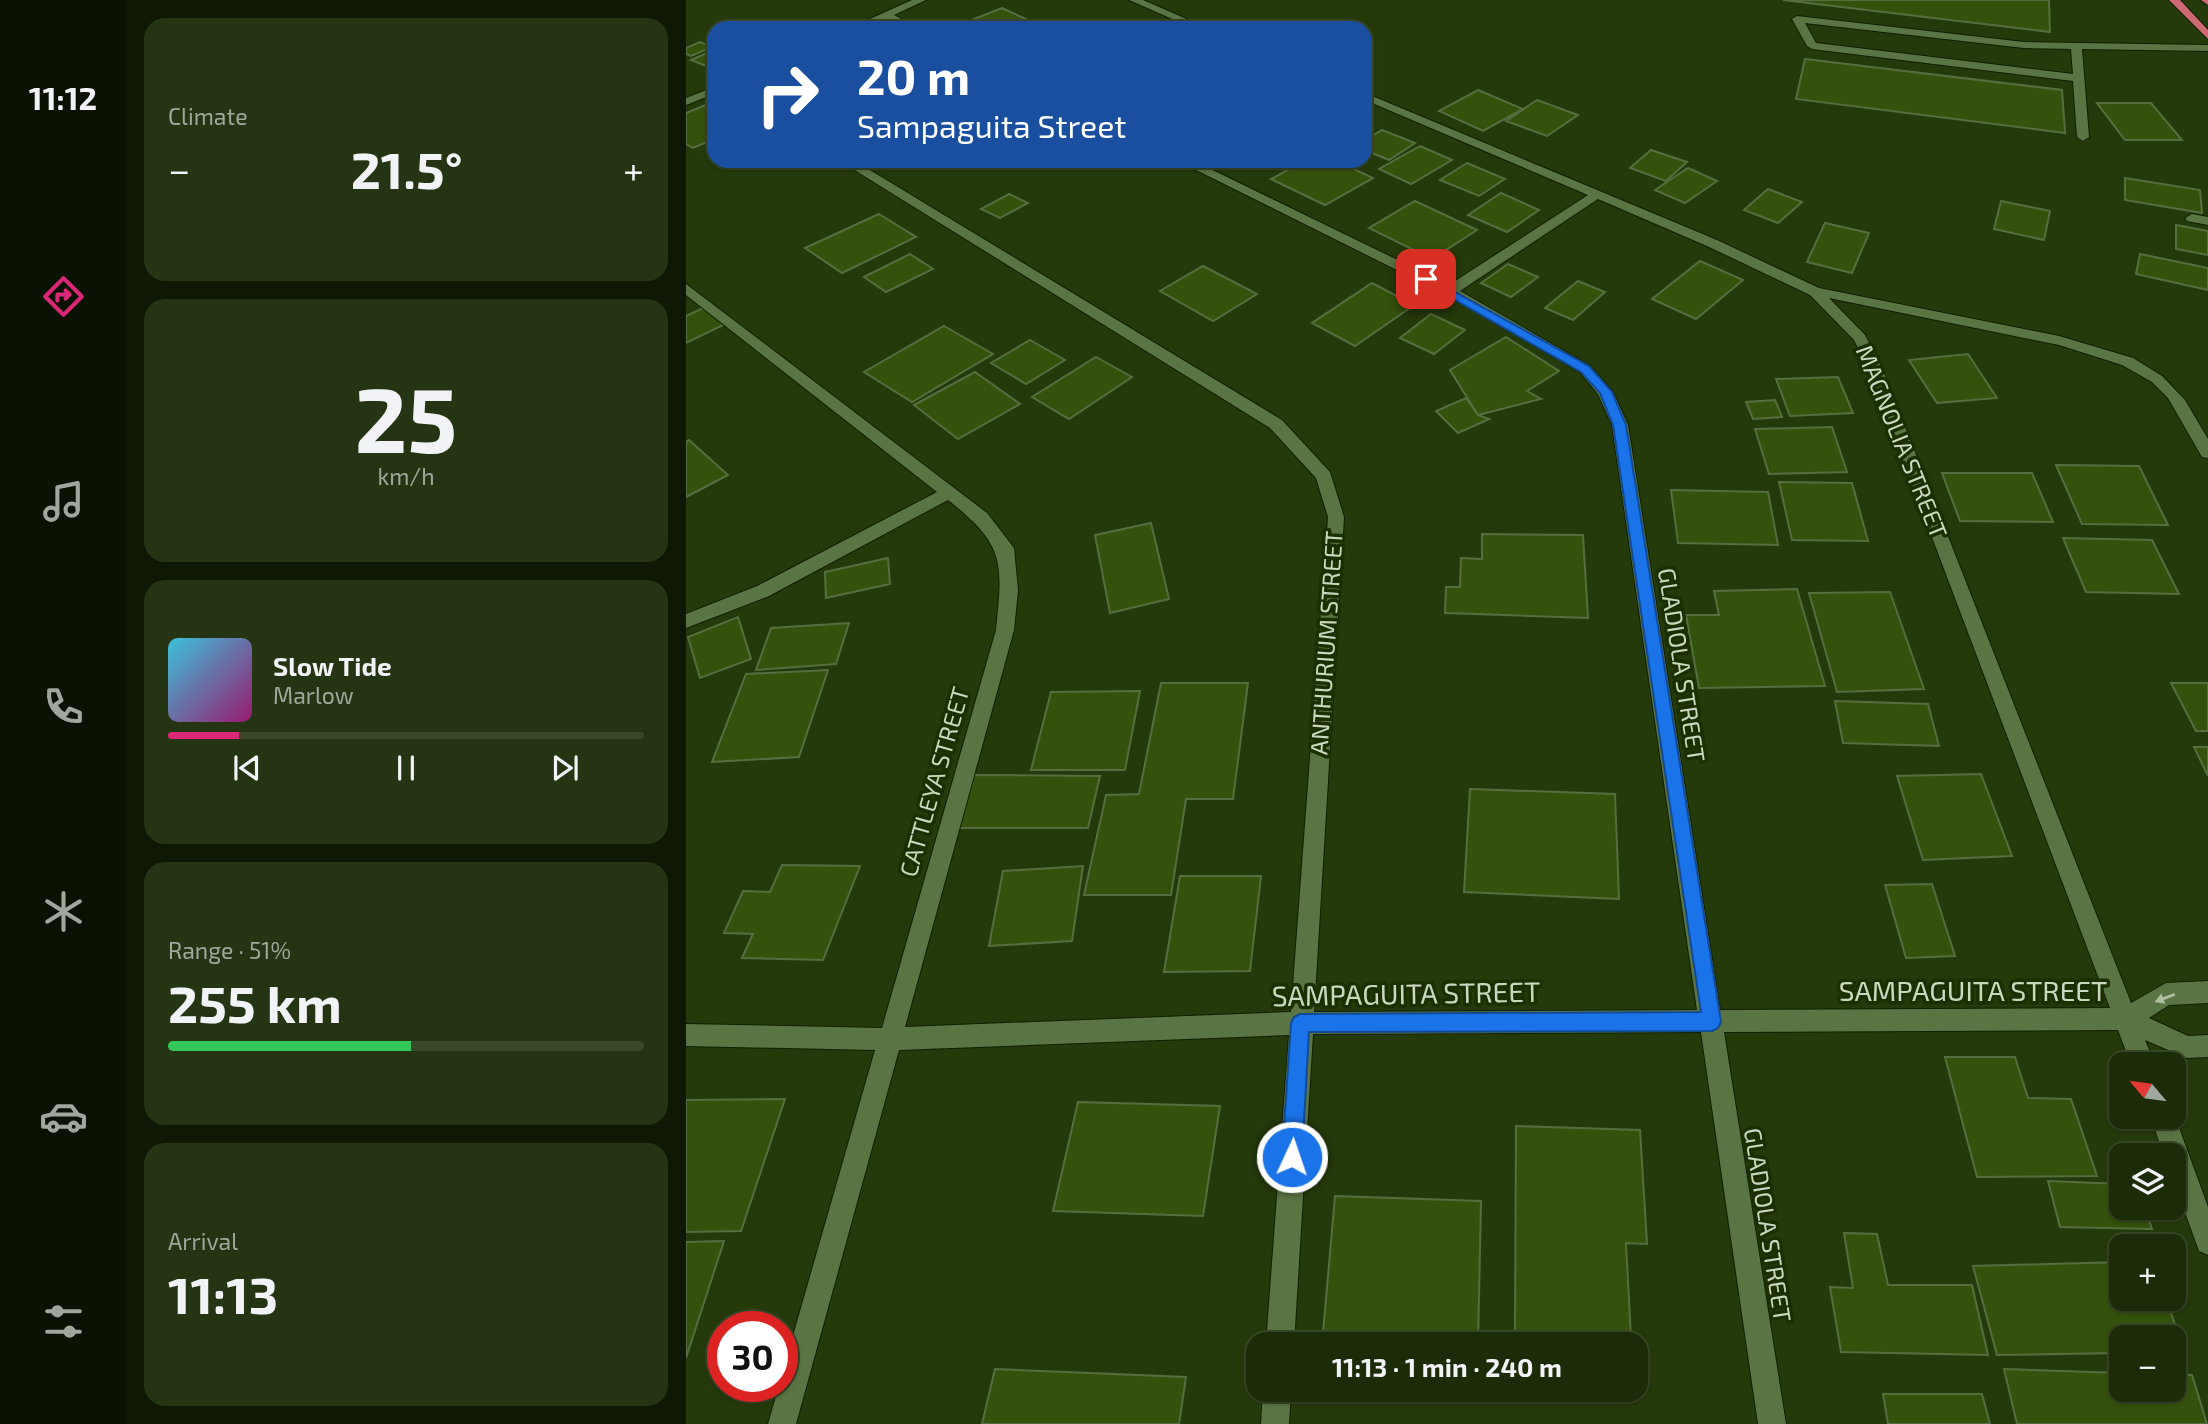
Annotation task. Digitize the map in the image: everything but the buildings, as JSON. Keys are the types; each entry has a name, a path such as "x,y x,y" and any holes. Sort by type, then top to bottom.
{"highway":[{"path":"2174,0 2208,36"}],"street":[{"path":"871,21 922,0"},
{"path":"1134,0 1185,21"},
{"path":"885,15 897,21"},
{"path":"2078,78 1812,46 1797,19 1988,41 2076,46 2208,48"},
{"path":"2076,46 2083,137"},
{"path":"686,102 707,93"},
{"name":"MAGNOLIA STREET","path":"1372,99 1598,194 1815,292 1860,338 1875,368 2138,1052"},
{"name":"ANTHURIUM STREET","path":"857,168 1276,424 1324,477 1336,517 1281,1332"},
{"name":"GLADIOLA STREET","path":"1198,168 1450,291 1585,369 1605,392 1620,425 1772,1424"},
{"path":"1450,291 1598,194"},
{"path":"2192,218 2208,221"},
{"name":"CATTLEYA STREET","path":"686,288 981,517 1005,548 1009,590 1005,630 782,1424"},
{"path":"1815,292 1913,307 2074,345 2122,360 2155,377 2175,396 2208,453"},
{"path":"686,621 763,592 950,492"},
{"name":"SAMPAGUITA STREET","path":"2126,1020 2166,994 2208,992"},
{"name":"SAMPAGUITA STREET","path":"686,1035 890,1039 1300,1023 2126,1020 2187,1047 2208,1046"},
{"path":"2167,1129 2208,1242"},
{"path":"1275,1424 1276,1402"}],"route":[{"path":"1292,1157 1300,1023 1712,1022 1620,425 1605,392 1585,369 1426,279"}]}
